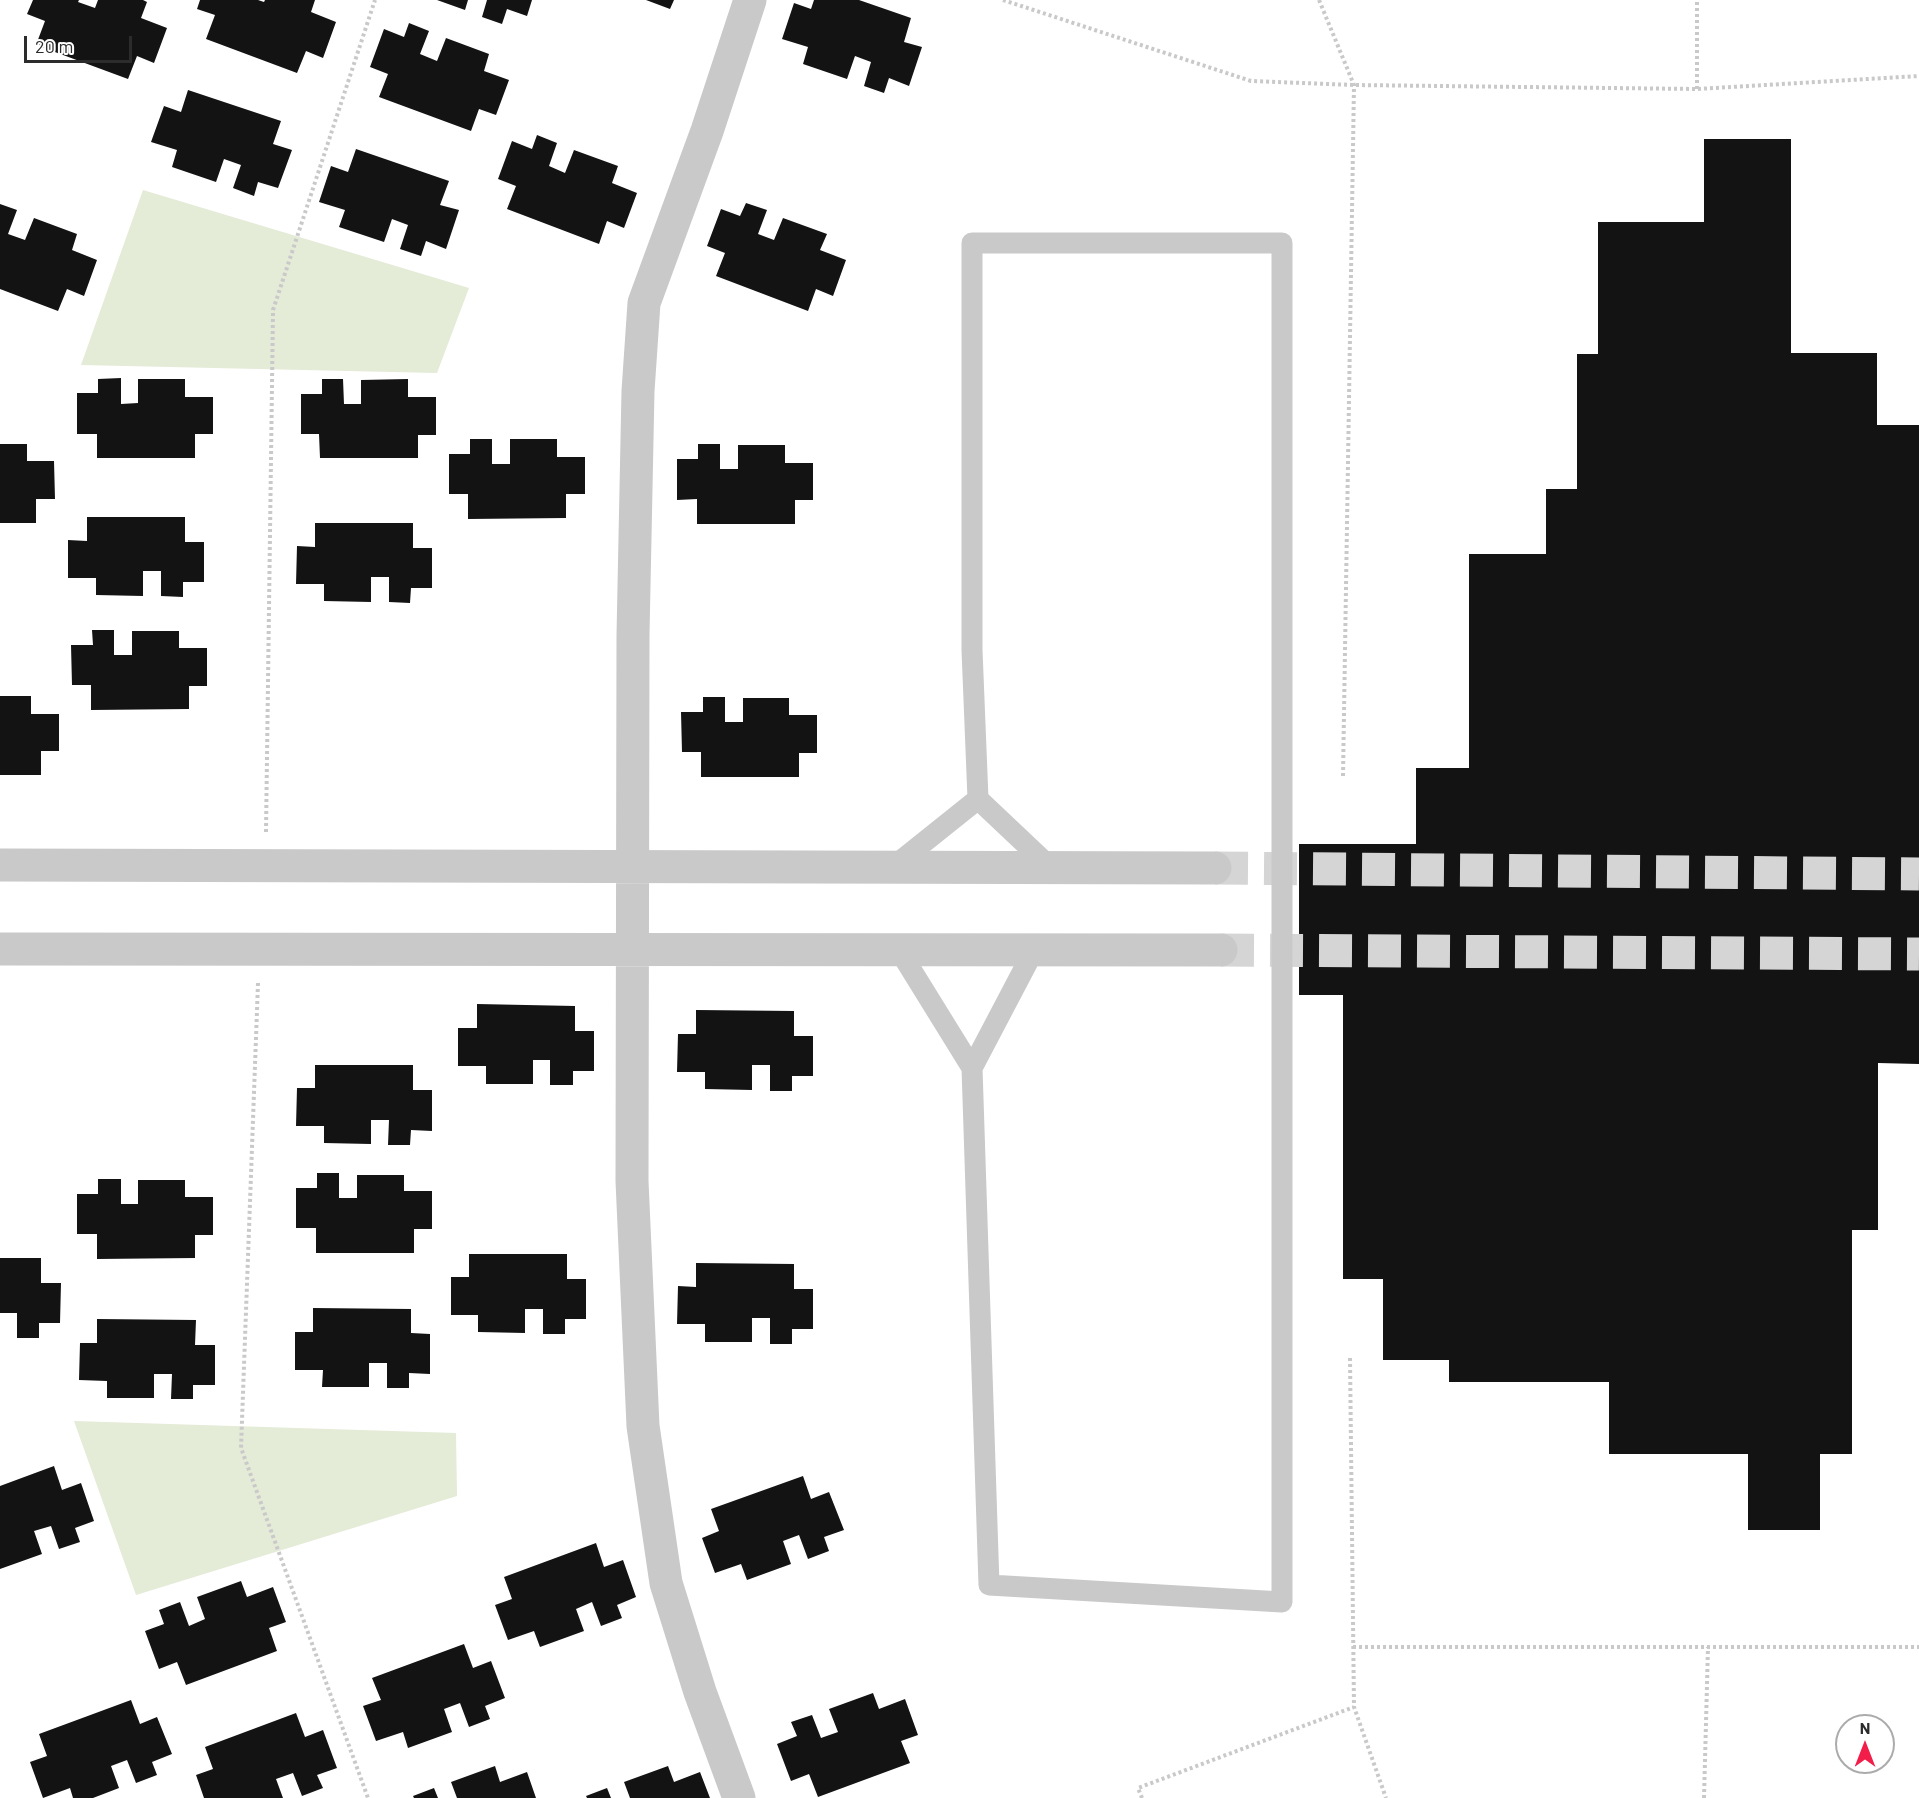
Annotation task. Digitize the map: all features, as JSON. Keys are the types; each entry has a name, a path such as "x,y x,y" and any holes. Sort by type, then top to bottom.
{"street":[{"path":"739,1798 700,1692 666,1583 643,1426 632,1180 633,634 638,391 644,303 707,131 750,0"},
{"path":"0,864 1215,868"},
{"path":"0,949 1221,950"}],"lane":[{"path":"1034,950 972,1068 989,1585 1282,1602 1282,243 972,243 972,650 978,799 1051,868"},
{"path":"893,867 978,799"},
{"path":"899,950 972,1068"}],"path":[{"path":"265,865 273,310 375,0"},
{"path":"1003,0 1251,81 1354,85 1696,89 1919,76"},
{"path":"1319,0 1354,85 1343,776"},
{"path":"1696,89 1697,0"},
{"path":"259,949 241,1448 368,1798"},
{"path":"1350,1358 1354,1707 1386,1798"},
{"path":"1353,1647 1919,1647"},
{"path":"1704,1798 1708,1647"},
{"path":"1142,1798 1138,1788 1354,1707"}],"green space":[{"path":"143,190 469,288 437,373 81,365"},
{"path":"74,1421 456,1433 457,1496 136,1595"}],"building":[{"path":"33,0 79,0 78,2 95,8 98,0 143,0 147,2 141,18 167,28 154,63 137,56 128,79 36,45 45,21 27,14"},
{"path":"200,0 258,0 264,2 265,0 315,0 311,12 336,22 323,58 306,51 297,73 206,39 215,15 197,9"},
{"path":"437,0 468,0 465,10"},
{"path":"487,0 532,0 527,16 507,9 502,24 482,17"},
{"path":"646,0 674,0 670,9"},
{"path":"814,0 859,0 911,18 904,42 922,47 909,86 889,78 884,93 864,86 871,62 855,56 847,79 803,64 808,47 782,39 794,3 811,9"},
{"path":"409,23 429,31 420,54 437,61 446,38 489,54 484,71 509,80 496,115 479,109 471,131 379,97 388,74 370,67 384,29 404,37"},
{"path":"188,90 281,121 273,144 292,150 278,188 258,182 254,196 233,188 241,165 224,159 216,182 172,167 177,150 151,142 164,106 181,112"},
{"path":"537,135 557,143 549,166 565,173 574,150 618,166 612,183 637,193 624,228 607,221 599,244 507,209 516,186 498,179 512,141 532,149"},
{"path":"1704,139 1791,139 1791,353 1877,353 1877,425 1919,425 1919,1064 1878,1063 1878,1230 1852,1230 1852,1454 1820,1454 1820,1530 1748,1530 1748,1454 1609,1454 1609,1382 1449,1382 1449,1360 1383,1360 1383,1279 1343,1279 1343,995 1299,995 1299,844 1416,844 1416,768 1469,768 1469,554 1546,554 1546,489 1577,489 1577,354 1598,354 1598,222 1704,222"},
{"path":"356,149 449,181 440,205 459,210 446,249 426,241 421,256 400,249 408,225 392,219 384,242 339,227 345,210 319,202 331,166 348,172"},
{"path":"746,203 767,210 758,234 774,240 783,218 827,234 820,250 846,260 833,296 816,289 808,311 716,276 725,253 707,246 721,209 740,216"},
{"path":"0,204 17,210 8,234 25,240 34,218 77,234 72,250 97,260 84,296 67,289 58,311 0,289"},
{"path":"121,378 121,404 138,403 138,379 185,379 185,397 213,397 213,434 195,434 195,458 97,458 97,434 77,434 77,393 98,393 98,379"},
{"path":"322,379 343,379 344,404 361,404 361,380 408,379 408,397 436,397 436,435 418,435 418,458 320,458 319,434 301,434 301,394 322,394"},
{"path":"470,439 492,439 492,464 510,464 510,439 557,439 557,457 585,457 585,494 566,494 566,518 468,519 468,494 449,494 449,454 470,454"},
{"path":"0,444 27,444 27,461 54,461 55,499 36,499 36,523 0,523"},
{"path":"698,444 720,444 720,469 738,469 738,445 785,445 785,463 813,463 813,500 795,500 795,524 697,524 697,499 677,500 677,459 698,459"},
{"path":"87,517 185,517 185,542 204,542 204,582 183,582 183,597 161,596 161,571 143,571 143,596 96,595 96,578 68,578 68,540 87,541"},
{"path":"315,523 413,523 413,548 432,548 432,588 411,588 410,603 389,602 389,577 371,577 371,602 324,601 324,584 296,584 297,546 315,547"},
{"path":"92,630 114,630 114,655 132,655 132,631 179,631 179,648 207,648 207,686 189,686 189,709 91,710 91,685 72,685 71,645 93,645"},
{"path":"0,696 31,696 31,714 59,714 59,751 41,751 41,775 0,775"},
{"path":"703,697 725,697 725,722 743,722 743,698 789,698 789,715 817,715 817,753 799,753 799,777 701,777 701,752 682,752 681,712 703,712"},
{"path":"477,1004 575,1006 575,1031 594,1031 594,1071 573,1071 573,1085 550,1085 550,1060 533,1060 533,1084 486,1084 486,1066 458,1066 458,1028 477,1028"},
{"path":"696,1010 794,1011 794,1036 813,1036 813,1076 792,1076 792,1091 770,1091 770,1065 752,1065 752,1090 705,1089 705,1072 677,1072 678,1034 696,1034"},
{"path":"315,1065 413,1065 413,1090 432,1090 432,1131 411,1130 410,1145 388,1145 389,1120 371,1120 371,1144 324,1143 324,1126 296,1126 297,1088 315,1088"},
{"path":"317,1173 339,1173 339,1198 357,1198 357,1175 404,1175 404,1191 432,1191 432,1229 414,1229 414,1253 316,1253 316,1228 296,1228 296,1188 317,1188"},
{"path":"98,1179 121,1179 121,1204 138,1204 138,1180 185,1180 185,1197 213,1197 213,1235 195,1235 195,1258 97,1259 97,1234 77,1234 77,1194 98,1194"},
{"path":"469,1254 567,1254 567,1279 586,1279 586,1319 565,1319 565,1334 543,1334 543,1309 525,1309 525,1333 478,1332 478,1315 451,1315 451,1277 469,1277"},
{"path":"0,1258 41,1258 41,1283 61,1283 60,1323 39,1323 39,1338 17,1338 17,1313 0,1313"},
{"path":"696,1263 794,1264 794,1289 813,1289 813,1329 792,1329 792,1344 770,1344 770,1318 752,1318 752,1342 705,1342 705,1324 677,1324 678,1286 696,1287"},
{"path":"313,1308 411,1309 411,1333 430,1334 430,1374 409,1373 409,1388 387,1388 387,1363 369,1363 369,1387 322,1387 323,1370 295,1370 295,1332 313,1332"},
{"path":"97,1319 196,1320 195,1345 215,1345 215,1385 193,1385 193,1399 171,1399 172,1374 154,1374 154,1398 107,1398 107,1381 79,1380 80,1343 97,1343"},
{"path":"54,1466 62,1490 81,1483 94,1521 75,1528 80,1542 59,1549 51,1526 34,1531 42,1554 0,1569 0,1486"},
{"path":"803,1476 811,1499 829,1492 844,1530 824,1537 829,1551 808,1559 799,1535 783,1541 791,1564 747,1580 741,1564 715,1573 702,1538 719,1531 711,1509"},
{"path":"596,1543 604,1567 623,1560 636,1597 617,1605 622,1618 601,1626 592,1602 576,1609 584,1631 540,1647 534,1631 508,1640 495,1605 512,1599 504,1577"},
{"path":"241,1581 247,1597 273,1587 286,1622 269,1628 277,1651 186,1685 177,1662 159,1669 145,1631 164,1624 159,1610 180,1602 189,1626 205,1619 197,1597"},
{"path":"464,1644 473,1668 491,1661 505,1698 485,1706 490,1719 469,1727 460,1703 444,1709 452,1732 408,1748 403,1732 376,1741 363,1706 381,1700 372,1678"},
{"path":"873,1693 879,1709 905,1699 918,1735 901,1741 910,1763 818,1797 809,1774 791,1781 777,1744 797,1736 791,1722 812,1715 821,1738 838,1732 829,1709"},
{"path":"131,1700 140,1724 157,1717 172,1754 152,1762 157,1775 136,1783 127,1760 111,1766 119,1788 93,1798 73,1798 70,1788 43,1798 30,1762 47,1756 39,1734"},
{"path":"296,1713 305,1737 323,1730 337,1768 317,1775 323,1788 302,1796 293,1773 276,1779 283,1798 204,1798 196,1775 213,1769 205,1747"},
{"path":"495,1766 500,1782 527,1772 536,1798 457,1798 451,1782"},
{"path":"668,1766 674,1782 700,1772 710,1798 630,1798 624,1782"},
{"path":"434,1788 438,1798 414,1798 413,1796"},
{"path":"607,1788 611,1798 587,1798 586,1796"}],"tunnel":[{"path":"1215,868 1919,874"},
{"path":"1221,950 1919,954"}]}
